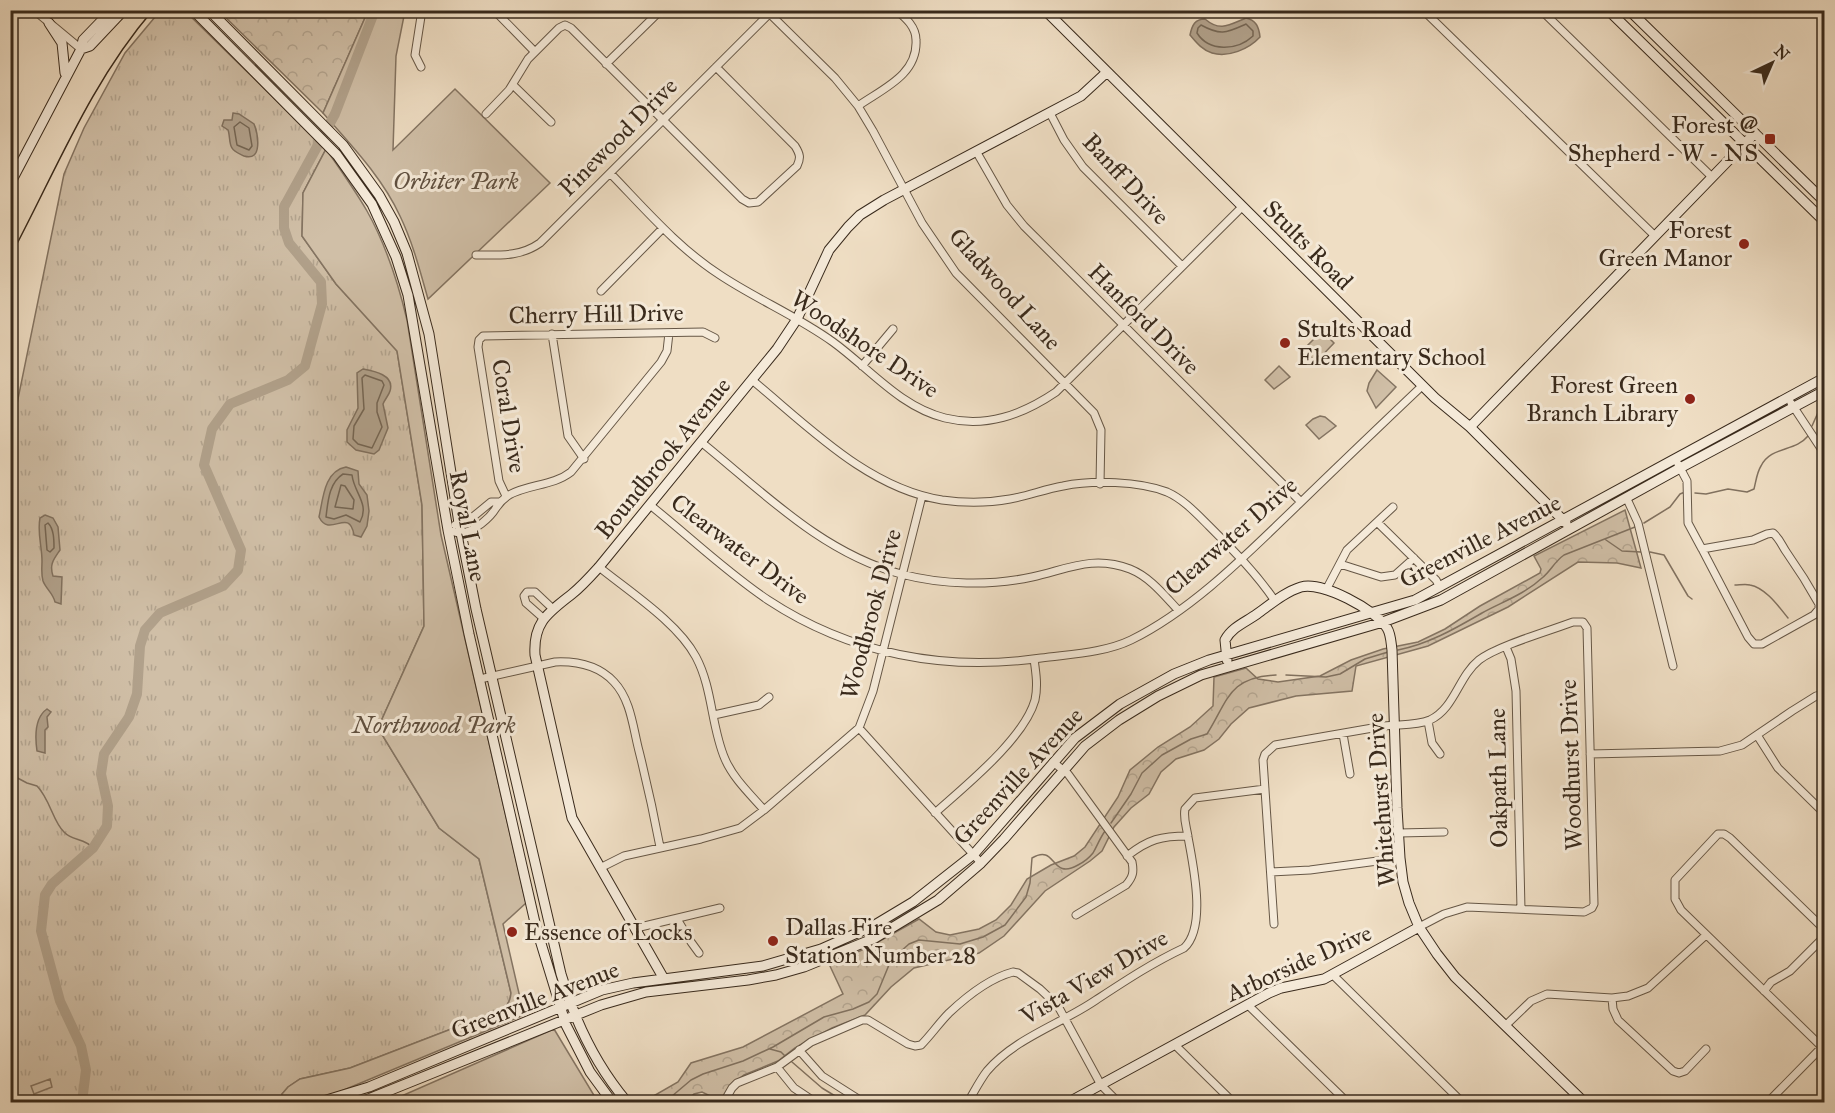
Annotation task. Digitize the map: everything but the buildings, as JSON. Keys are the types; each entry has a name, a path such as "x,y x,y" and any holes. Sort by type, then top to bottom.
{"main road":[{"path":"10,184 84,40 112,10"},
{"path":"81,49 90,46 124,10"},
{"name":"Royal Lane","path":"193,10 323,139 343,162 381,221 401,270 408,296 448,530 536,927 564,1020 590,1072 612,1102"},
{"name":"Royal Lane","path":"209,10 343,145 375,187 394,222 412,267 429,334 461,533 543,902 574,1015 596,1059 627,1102"},
{"name":"Stults Road","path":"1045,10 1422,386 1470,427 1572,529"},
{"path":"1608,10 1824,221"},
{"path":"1629,10 1824,203 1816,213"},
{"path":"49,23 62,43 65,76"},
{"name":"Boundbrook Avenue","path":"543,618 584,584 599,567 786,337 797,319 821,264 837,239 860,215 1081,96 1107,72"},
{"path":"1698,99 1709,88"},
{"path":"1470,427 1755,134"},
{"path":"401,270 412,267"},
{"name":"Greenville Avenue","path":"320,1102 369,1087 559,1007 614,987 746,970 801,956 856,934 913,902 974,854 1081,732 1120,704 1174,674 1383,622 1442,600 1627,498 1678,464 1824,378"},
{"name":"Greenville Avenue","path":"361,1102 574,1015 624,998 667,989 748,980 804,967 895,927 938,900 981,863 1085,746 1119,720 1227,661 1406,603 1563,520 1795,408 1824,391"},
{"path":"1227,661 1226,640 1229,634 1275,601 1301,587 1310,586 1326,590 1362,606 1383,622"},
{"path":"543,618 534,644 537,666 572,818 664,979"},
{"name":"Whitehurst Drive","path":"1383,622 1389,633 1392,650 1400,858 1406,894 1419,927 1444,964 1576,1100"},
{"name":"Arborside Drive","path":"1069,1102 1281,988 1313,982 1333,975 1419,927"},
{"path":"856,934 860,944"},
{"path":"801,956 804,967"},
{"path":"746,970 748,980"},
{"path":"451,1053 456,1065"}],"street":[{"path":"34,10 81,49"},
{"path":"421,67 415,55 422,10"},
{"path":"494,10 535,52"},
{"path":"606,64 661,10"},
{"path":"858,106 901,76 916,56 916,36 907,19 896,10"},
{"path":"1423,10 1655,236"},
{"path":"1541,10 1712,177"},
{"name":"Gladwood Lane","path":"770,12 835,78 858,106 938,249 956,273 1088,406 1098,420 1101,439 1100,484"},
{"name":"Pinewood Drive","path":"476,255 514,255 540,243 770,12"},
{"path":"486,114 513,85 523,66 535,52 565,25 571,28 742,199 749,203 758,202 797,166 800,160 799,153 795,146 716,67"},
{"path":"513,85 551,122"},
{"name":"Banff Drive","path":"1050,113 1064,140 1083,166 1182,266"},
{"name":"Hanford Drive","path":"976,151 1007,205 1024,226 1301,502"},
{"name":"Woodshore Drive","path":"610,173 663,228 718,274 836,344 897,395 924,411 948,419 974,422 1007,417 1026,410 1056,392 1242,207"},
{"path":"601,291 663,228"},
{"path":"862,366 893,329"},
{"name":"Cherry Hill Drive","path":"479,340 488,335 703,332 715,338"},
{"path":"448,530 461,533 485,520 506,496 521,489 565,477 584,459 661,362 667,351 669,333"},
{"path":"552,334 566,427 572,443 584,459"},
{"name":"Coral Drive","path":"479,340 478,347 499,481 506,496"},
{"path":"752,380 849,460 893,485 922,496 959,502 993,502 1063,486 1100,484 1138,484 1168,492 1191,508 1256,573 1275,601"},
{"name":"Clearwater Drive","path":"650,505 747,584 784,610 842,639 883,652 917,659 995,663 1034,659 1130,641 1178,610 1242,559 1422,386"},
{"path":"1788,398 1824,453"},
{"path":"701,442 815,534 854,556 902,574 956,583 980,583 1033,577 1077,564 1105,563 1130,569 1142,575 1178,610"},
{"path":"1678,464 1688,487 1688,523 1748,637 1754,644 1762,644 1814,615 1819,609 1819,604 1803,575 1779,538 1773,533 1753,540 1702,549"},
{"name":"Woodbrook Drive","path":"600,868 624,856 740,828 859,728 868,708 922,496"},
{"path":"1627,498 1638,523 1672,666"},
{"path":"448,530 474,516 491,502 499,502"},
{"path":"1326,590 1347,550 1393,507"},
{"path":"1377,522 1436,580 1440,587"},
{"path":"1340,564 1381,577 1395,575 1414,558"},
{"path":"599,567 668,623 687,643 702,671 721,747 730,770 764,810"},
{"path":"543,618 526,603 524,596 527,592 535,592 553,609"},
{"name":"Woodhurst Drive","path":"1506,647 1573,622 1583,622 1587,628 1595,899 1592,908"},
{"path":"1274,924 1263,760 1270,747 1428,721 1449,704 1462,680 1480,659 1506,647"},
{"name":"Oakpath Lane","path":"1506,647 1513,667 1516,691 1521,909"},
{"path":"935,813 990,762 1024,723 1033,707 1036,691 1034,659"},
{"path":"480,679 555,662 582,663 604,673 621,691 627,704 660,847"},
{"path":"1590,754 1720,751 1742,745 1816,696 1824,694"},
{"path":"714,715 759,705 769,697"},
{"path":"1428,721 1432,743 1440,754"},
{"path":"859,728 981,863"},
{"path":"1342,734 1350,774"},
{"path":"1757,735 1778,768 1824,813"},
{"path":"1053,762 1063,770 1132,862 1134,870 1132,879 1126,885 1076,915"},
{"name":"Vista View Drive","path":"968,1102 987,1072 999,1059 1019,1044 1095,1001 1134,974 1184,948 1189,943 1195,924 1196,904 1185,809 1195,798 1265,789"},
{"path":"1399,833 1444,832"},
{"path":"1768,1102 1823,1046 1680,910 1675,899 1676,880 1718,834 1724,834 1824,929"},
{"path":"1127,856 1142,844 1156,838 1188,836"},
{"path":"1271,872 1310,870 1400,858"},
{"name":"Arborside Drive","path":"1419,927 1455,909 1467,907 1584,912 1592,908"},
{"path":"636,928 720,908"},
{"path":"677,919 699,953"},
{"path":"1505,1026 1531,1001 1547,994 1612,998 1628,996 1648,988 1706,935"},
{"path":"1764,991 1771,982 1790,971 1824,937"},
{"path":"724,1102 737,1083 777,1067 811,1042 862,1020 868,1020 908,1044 921,1045 965,1000 984,986 1013,972 1018,973 1058,1006 1101,1085 1118,1102"},
{"path":"1333,975 1462,1102"},
{"path":"664,979 667,989"},
{"path":"1612,998 1612,1009 1618,1020 1673,1071 1679,1073 1685,1071 1706,1048"},
{"path":"1248,1005 1347,1102"},
{"path":"1175,1045 1233,1102"},
{"path":"799,1050 822,1076 863,1102"},
{"path":"777,1067 794,1088 815,1102"}],"green space":[{"path":"160,11 185,11 326,149 303,193 302,236 336,284 397,351 422,505 424,626 378,728 439,828 479,859 511,993 508,1004 498,1011 350,1068 300,1079 282,1094 282,1102 11,1102 11,433 64,174 84,128 125,53"},
{"path":"219,11 368,11 323,113"},
{"name":"Orbiter Park","path":"368,11 405,11 396,56 393,150 455,89 550,183 428,299 409,236 393,202 365,162 323,113"},
{"name":"Northwood Park","path":"326,149 358,195 374,224 391,264 407,320 441,535 526,903 503,924 524,1015 339,1092 318,1098 282,1102 282,1094 300,1079 350,1068 498,1011 508,1004 511,993 479,859 439,828 378,728 424,626 422,505 397,351 336,284 302,236 303,193"},
{"path":"1322,331 1334,343 1316,362 1305,351 1306,347"},
{"path":"1279,366 1290,377 1274,389 1265,380"},
{"path":"1377,370 1396,387 1376,408 1367,391"},
{"path":"1320,416 1325,417 1336,426 1319,439 1306,425"},
{"path":"1625,510 1641,568 1617,563 1578,562 1508,607 1428,646 1356,666 1352,691 1296,696 1249,708 1231,724 1219,739 1204,750 1176,759 1161,772 1149,794 1131,808 1114,827 1102,851 1045,891 1004,936 979,953 914,968 891,987 865,1015 832,1028 795,1048 778,1061 744,1075 731,1085 721,1101 702,1092 694,1094 686,1102 643,1102 678,1082 691,1063 743,1047 843,994 829,964 869,947 919,919 936,932 950,935 979,929 996,920 1011,905 1027,879 1051,865 1074,856 1085,847 1118,797 1130,770 1158,747 1190,727 1213,706 1214,677 1246,668 1258,679 1278,682 1320,676 1351,660 1383,649 1418,642 1445,629 1480,606 1540,573 1541,569 1534,556"},
{"path":"554,1029 598,1102 388,1102"},
{"path":"50,1079 52,1087 34,1094 31,1086"}],"water":[{"path":"1246,18 1256,24 1260,37 1238,51 1225,54 1208,52 1190,35 1196,21 1199,20 1205,19 1215,25 1225,26"},
{"path":"233,113 239,114 254,124 258,146 257,151 250,157 233,149 228,130 222,126 224,120 232,120"},
{"path":"363,369 387,378 391,386 383,404 388,428 379,450 374,454 356,450 347,442 347,430 358,408 357,373"},
{"path":"346,467 358,471 359,484 367,495 369,511 367,526 361,537 354,535 348,523 328,525 323,523 319,517 329,480 333,474"},
{"path":"45,515 53,518 58,527 60,550 52,568 53,576 62,577 61,604 55,602 42,578 39,524 40,518"},
{"path":"47,709 51,712 47,717 48,727 45,730 45,753 37,751 36,734 40,717"}],"waterway":[{"path":"82,1102 86,1070 81,1046 60,1001 41,931 45,895 52,884 93,848 107,826 108,806 101,774 104,754 129,717 137,694 140,646 145,630 160,613 223,586 238,570 241,550 204,465 212,429 230,404 288,380 305,366 322,304 321,282 289,243 284,228 284,207 335,114 375,10"},
{"path":"1812,426 1820,408 1824,406"},
{"path":"1695,493 1706,494 1728,489 1747,492 1754,489 1758,471 1765,460 1777,452 1797,445 1808,436"},
{"path":"1644,523 1670,507 1680,494 1685,492"},
{"path":"1398,650 1442,635 1521,593 1535,584 1564,555 1635,527"},
{"path":"1606,540 1622,551 1641,552"},
{"path":"1650,552 1664,555 1692,599"},
{"path":"1735,585 1750,585 1761,590 1772,598 1788,618"},
{"path":"1286,675 1326,677 1340,674 1365,659 1388,652"},
{"path":"1111,823 1142,773 1162,755 1191,739 1207,734 1231,693 1248,680 1276,675"},
{"path":"10,774 37,786 60,828 71,837 93,848"},
{"path":"665,1102 691,1080 703,1074 743,1061 773,1047 824,1017 869,1002 877,994 891,960 909,944 919,940 960,944 983,937 1005,925 1026,897 1030,883 1032,858 1046,855 1058,866 1069,869 1090,857 1105,831"},
{"path":"770,1049 781,1052 785,1056"},
{"path":"792,1062 822,1088 845,1102"}],"tram line":[{"path":"10,257 92,98 110,68 153,10"}],"place":[{"name":"Forest @ Shepherd - W - NS","path":"1770,139"},
{"name":"Forest Green Manor","path":"1744,244"},
{"name":"Stults Road Elementary School","path":"1285,343"},
{"name":"Forest Green Branch Library","path":"1690,399"},
{"name":"Essence of Locks","path":"512,932"},
{"name":"Dallas Fire Station Number 28","path":"773,941"}]}
